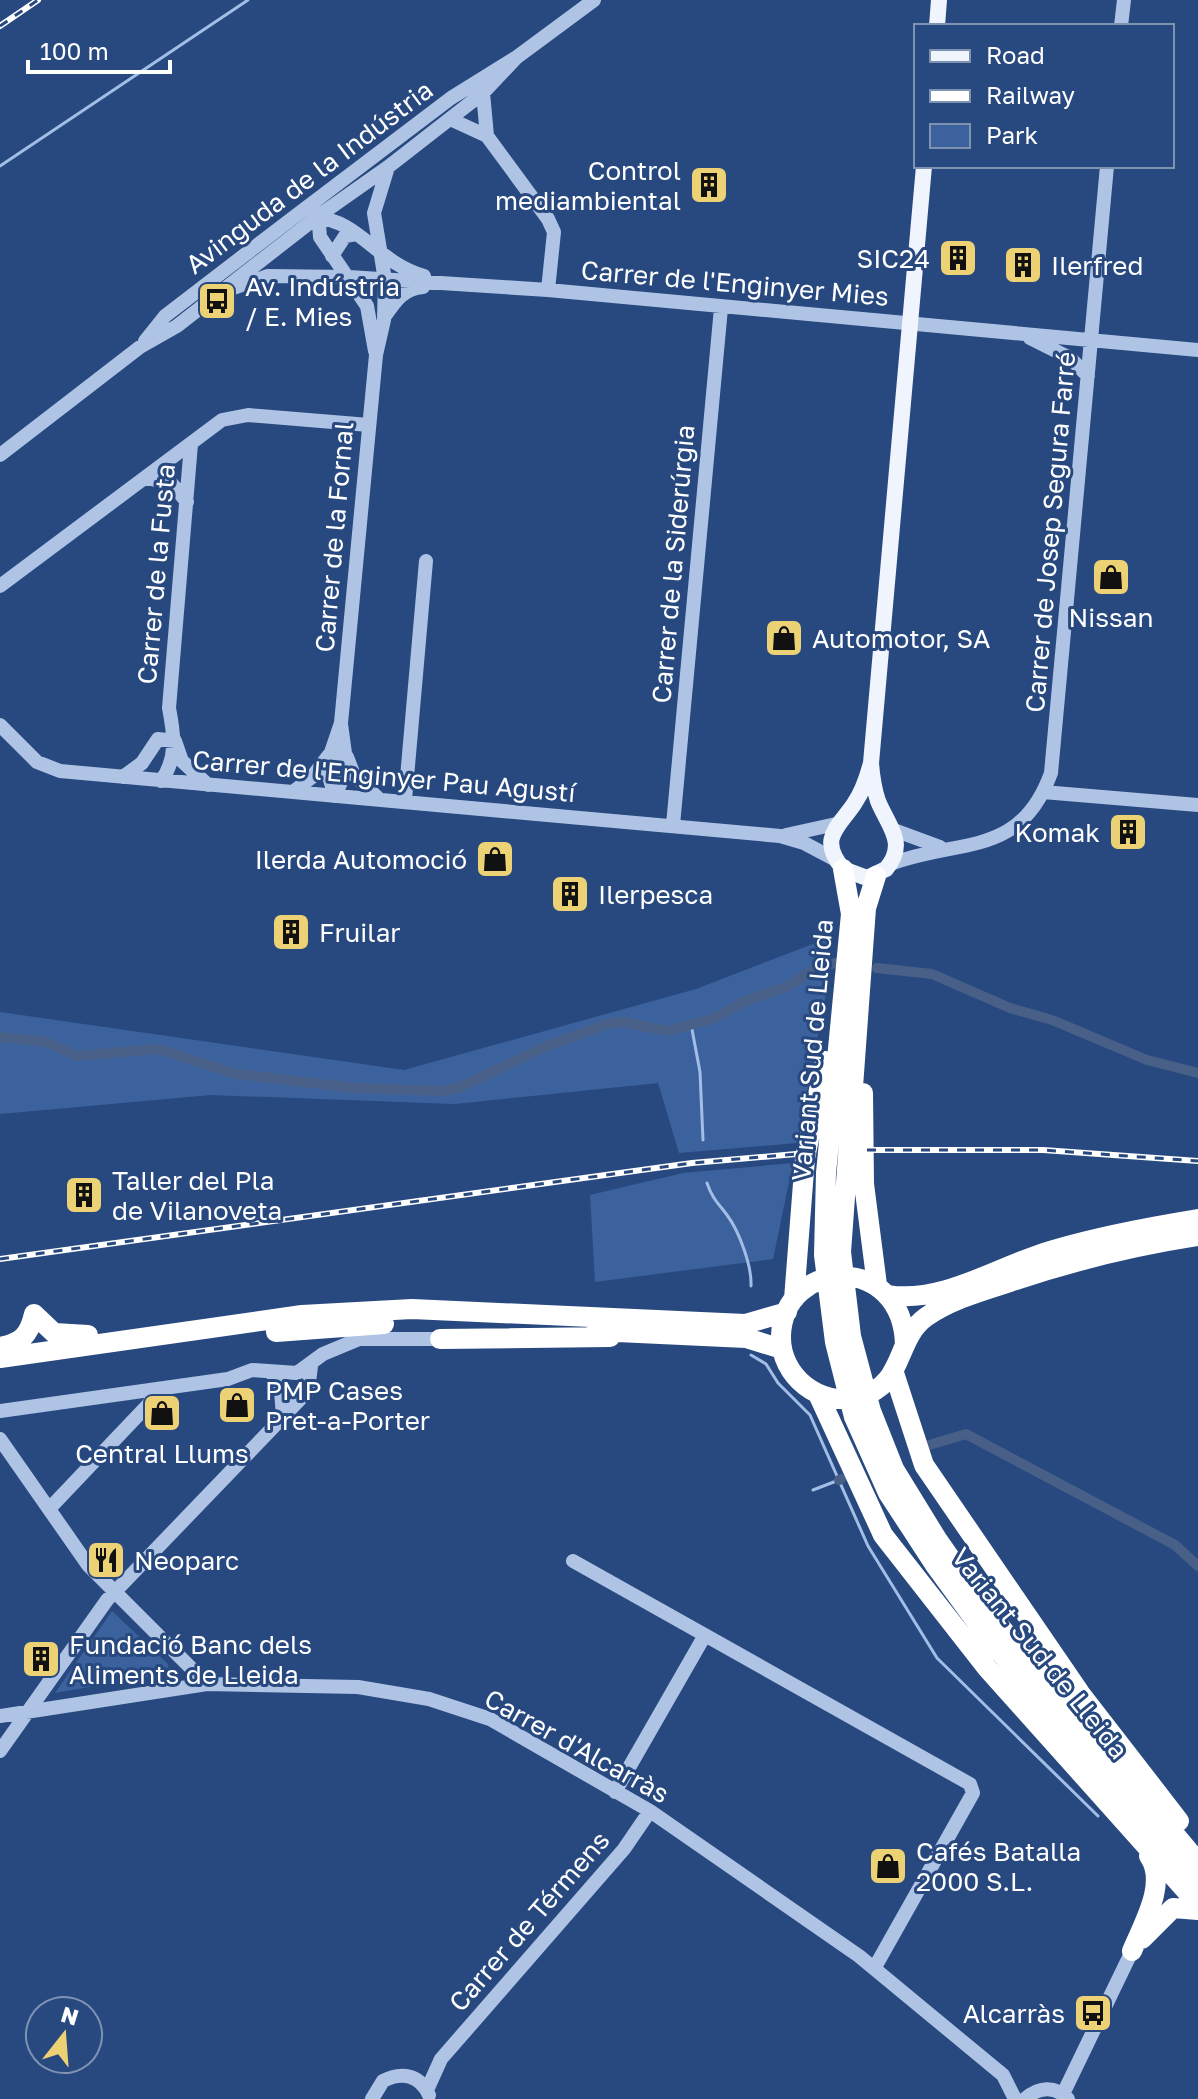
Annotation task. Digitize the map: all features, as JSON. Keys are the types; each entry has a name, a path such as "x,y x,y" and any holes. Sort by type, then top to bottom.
{"highway":[{"name":"Variant Sud de Lleida","path":"833,1254 846,1160 854,972 851,900 839,865"},
{"name":"Variant Sud de Lleida","path":"884,870 867,897 826,1173 836,1296 851,1373 863,1414 888,1493 944,1577 989,1639 1198,1886"},
{"path":"854,972 864,1184 883,1290 905,1327 905,1345"},
{"path":"854,972 805,1158 790,1305 782,1349 794,1376 818,1394 831,1398 860,1397 873,1392 894,1373 914,1327 927,1316 976,1293 1099,1255 1198,1236"},
{"path":"0,1358 352,1311 492,1312 745,1324 790,1305 812,1284 833,1276 856,1277 907,1298 935,1295 1054,1249 1132,1230 1198,1219"},
{"path":"0,1347 15,1344 27,1335 34,1314 47,1330 64,1336 115,1332 144,1337"},
{"path":"0,1369 231,1337 371,1324 476,1325 746,1338 782,1349"},
{"path":"440,1339 662,1336"},
{"path":"894,1373 924,1465 1080,1693 1198,1846"},
{"path":"818,1394 883,1535 987,1668 1198,1907"},
{"name":"Variant Sud de Lleida","path":"863,1414 937,1539 988,1612 1198,1862"},
{"path":"1126,1823 1155,1865 1157,1883 1132,1951"},
{"path":"1132,1951 1173,1908 1198,1907"}],"main road":[{"path":"937,24 939,0"},
{"path":"871,763 876,794 897,844 884,870 858,877 839,865 831,845 841,820 863,789 871,763 924,168"},
{"path":"841,820 866,811 891,825"}],"street":[{"name":"Avinguda de la Indústria","path":"140,347 165,316 294,217 451,98 517,57 594,0"},
{"path":"1121,24 1124,0"},
{"name":"Avinguda de la Indústria","path":"0,455 140,347 177,326 317,217 388,167 483,93 517,57"},
{"path":"483,93 487,136"},
{"path":"450,119 487,136 548,219 554,232 548,290"},
{"name":"Carrer de la Fornal","path":"335,796 325,772 341,723 376,355 384,316 383,257 374,213 388,167"},
{"name":"Carrer de Josep Segura Farré","path":"884,870 922,853 976,846 1006,831 1031,809 1043,792 1055,754 1107,168"},
{"path":"317,217 322,196"},
{"name":"Carrer de l'Enginyer Mies","path":"294,217 333,219 405,271 447,283"},
{"name":"Carrer de la Fornal","path":"317,217 320,237 361,294 376,355"},
{"path":"332,256 345,236 357,234"},
{"name":"Carrer de l'Enginyer Mies","path":"224,291 268,276 349,277 548,290 1198,350"},
{"path":"368,315 384,316 409,289 447,283"},
{"name":"Carrer de la Siderúrgia","path":"673,825 721,308"},
{"name":"Carrer de l'Enginyer Mies","path":"1018,333 1057,350 1088,376"},
{"path":"0,586 222,420 235,416 369,425"},
{"name":"Carrer de la Fusta","path":"161,781 155,758 169,708 191,444"},
{"path":"147,478 172,484 187,502"},
{"path":"405,800 426,561"},
{"name":"Carrer de la Fusta","path":"169,708 182,761 208,785"},
{"name":"Carrer de la Fornal","path":"341,723 347,757 354,775 378,798"},
{"name":"Carrer de l'Enginyer Pau Agustí","path":"0,725 37,762 60,771 780,836 804,843 839,865"},
{"path":"158,739 175,741"},
{"name":"Carrer de la Fusta","path":"123,777 142,763 158,739"},
{"name":"Carrer de la Fusta","path":"161,781 171,763 175,741"},
{"path":"329,755 347,757"},
{"name":"Carrer de la Fornal","path":"293,792 312,777 329,755"},
{"name":"Carrer de la Fornal","path":"335,796 344,777 347,757"},
{"path":"1043,792 1198,805"},
{"name":"Carrer de l'Enginyer Pau Agustí","path":"780,836 841,820"},
{"path":"891,825 923,843 956,850"},
{"path":"0,1411 228,1379 252,1370 297,1373 311,1366 323,1354 359,1339 440,1339"},
{"path":"0,1751 113,1593 308,1391 311,1366"},
{"path":"271,1372 281,1391 283,1416"},
{"path":"49,1509 163,1389"},
{"path":"0,1439 88,1565 207,1684"},
{"path":"573,1561 967,1781 973,1788 875,1967"},
{"path":"615,1792 705,1635"},
{"name":"Carrer d'Alcarràs","path":"0,1716 207,1684 358,1687 429,1699 490,1719 650,1811 875,1967 1003,2075 1065,2096"},
{"name":"Carrer de Térmens","path":"372,2099 383,2081 401,2075 410,2076 441,2059 624,1849 650,1811"},
{"path":"1065,2096 1132,1951"},
{"name":"Carrer de Térmens","path":"429,2094 441,2059"},
{"name":"Carrer d'Alcarràs","path":"1003,2075 1015,2099"},
{"path":"410,2076 429,2094"},
{"path":"1025,2099 1038,2089"}],"green space":[{"path":"831,937 828,983 797,1143 679,1153 658,1083 455,1104 211,1095 0,1114 0,1012 404,1070 696,989"},
{"path":"793,1163 773,1259 595,1282 590,1195 683,1173"},
{"path":"112,1611 168,1664 169,1673 55,1693"}],"waterway":[{"path":"0,166 248,0"},
{"path":"0,1037 46,1042 76,1056 159,1049 236,1074 356,1088 442,1091 458,1088 547,1046 607,1024 623,1022 668,1031 715,1018 743,1002 788,986 815,969 835,963"},
{"path":"877,968 932,974 1010,1008 1052,1020 1147,1060 1198,1073"},
{"path":"691,1024 700,1072 703,1140"},
{"path":"707,1183 740,1239 751,1286"},
{"path":"751,1355 766,1364 778,1383 810,1415 868,1546 937,1658 1098,1816"},
{"path":"929,1445 966,1434 1175,1545 1198,1566"},
{"path":"813,1490 839,1480"}],"railway":[{"path":"0,26 38,0"},
{"path":"867,1150 1043,1150 1198,1161"},
{"path":"0,1259 692,1163 796,1154"}],"place":[{"name":"Control mediambiental","path":"709,185"},
{"name":"SIC24","path":"958,258"},
{"name":"Ilerfred","path":"1023,265"},
{"name":"Av. Indústria / E. Mies","path":"217,301"},
{"name":"Nissan","path":"1111,577"},
{"name":"Automotor, SA","path":"784,638"},
{"name":"Komak","path":"1128,832"},
{"name":"Ilerda Automoció","path":"495,859"},
{"name":"Ilerpesca","path":"570,894"},
{"name":"Fruilar","path":"291,932"},
{"name":"Taller del Pla de Vilanoveta","path":"84,1195"},
{"name":"PMP Cases Pret-a-Porter","path":"237,1405"},
{"name":"Central Llums","path":"162,1413"},
{"name":"Neoparc","path":"106,1560"},
{"name":"Fundació Banc dels Aliments de Lleida","path":"41,1659"},
{"name":"Cafés Batalla 2000 S.L.","path":"888,1866"},
{"name":"Alcarràs","path":"1093,2013"}]}
